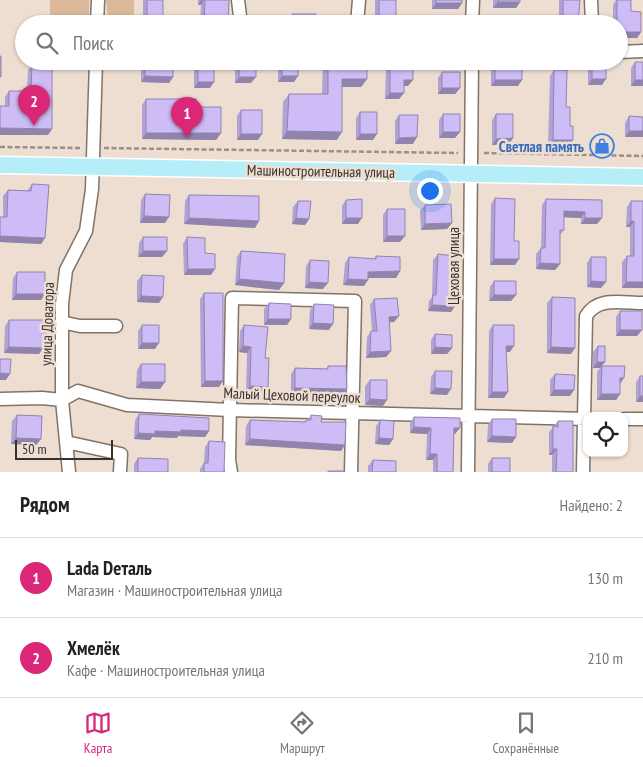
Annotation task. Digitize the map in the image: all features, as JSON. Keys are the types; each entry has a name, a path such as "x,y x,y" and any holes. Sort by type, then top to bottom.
{"main road":[{"name":"Машиностроительная улица","path":"0,165 643,177"}],"street":[{"path":"97,15 98,0"},
{"path":"238,0 240,15"},
{"path":"358,15 359,0"},
{"path":"472,15 473,0"},
{"path":"591,0 592,15"},
{"path":"628,52 643,52"},
{"name":"улица Доватора","path":"69,472 62,400 61,322 66,270 86,232 94,168 96,70"},
{"name":"Цеховая улица","path":"468,472 472,70"},
{"path":"231,472 229,460 232,298 355,301 351,472"},
{"path":"586,412 586,316 592,307 600,302 643,303"},
{"path":"61,322 80,326 116,326"},
{"name":"Малый Цеховой переулок","path":"0,399 42,398 62,400 78,391 127,404 230,410 583,419"},
{"path":"628,419 643,419"},
{"path":"66,442 121,454 120,472"},
{"path":"583,472 584,457"}],"path":[{"path":"0,147 643,156"}],"shaded area":[{"path":"50,0 89,0 89,15 50,15"},
{"path":"106,0 134,0 134,15 108,15"}],"building":[{"path":"147,0 163,0 163,15 147,15"},
{"path":"205,0 229,0 228,15 204,15"},
{"path":"379,0 396,0 396,15 379,15"},
{"path":"436,0 462,0 462,3 436,3"},
{"path":"498,0 520,0 520,2 498,2"},
{"path":"563,0 580,0 579,15 563,15"},
{"path":"617,0 631,0 631,11 641,12 641,32 628,32 628,15 617,15"},
{"path":"292,14 316,14 316,15"},
{"path":"1,56 1,77 0,77"},
{"path":"635,62 643,62 643,80 635,80"},
{"path":"32,70 52,70 52,129 0,128 0,106 9,106 9,91 31,91"},
{"path":"145,70 173,70 173,77 145,76"},
{"path":"198,70 214,70 214,82 198,82"},
{"path":"239,70 256,70 256,77 239,77"},
{"path":"282,70 298,70 298,76 282,76"},
{"path":"328,70 367,70 367,79 342,79 342,132 287,131 289,94 328,94"},
{"path":"390,70 413,70 413,80 404,80 404,93 390,93"},
{"path":"495,70 522,70 522,80 495,80"},
{"path":"554,70 567,70 566,107 570,107 570,126 573,126 573,140 553,140"},
{"path":"592,70 606,70 606,79 592,79"},
{"path":"442,72 460,72 460,88 442,88"},
{"path":"146,99 196,99 196,107 221,107 221,133 146,133"},
{"path":"241,110 262,110 262,134 241,134"},
{"path":"360,112 377,112 377,134 360,134"},
{"path":"443,114 460,114 460,132 443,132"},
{"path":"496,114 513,114 513,138 496,139"},
{"path":"399,115 418,115 417,137 399,138"},
{"path":"629,116 643,117 643,131 629,131"},
{"path":"32,184 49,185 45,238 0,236 0,217 7,217 8,190 31,191"},
{"path":"145,194 170,195 169,217 144,216"},
{"path":"189,195 259,196 259,221 189,218"},
{"path":"495,198 515,199 514,241 519,241 519,259 494,259"},
{"path":"362,199 362,218 346,218 346,200"},
{"path":"546,199 602,200 602,218 585,218 585,212 564,211 564,230 560,230 560,264 540,263 541,248 545,248"},
{"path":"298,201 311,201 309,219 296,218"},
{"path":"631,201 643,201 643,282 626,282 627,256 634,256 634,221 631,221"},
{"path":"451,204 452,223 425,224 425,205"},
{"path":"387,209 405,209 405,236 387,236"},
{"path":"143,237 167,237 167,251 143,251"},
{"path":"187,237 205,238 205,253 215,254 215,269 188,269"},
{"path":"241,251 285,254 284,283 239,279"},
{"path":"438,254 455,256 452,288 456,288 455,306 432,305 433,295 436,295"},
{"path":"376,256 400,257 400,271 368,272 368,280 348,279 349,257 376,259"},
{"path":"591,257 606,257 606,282 591,281"},
{"path":"310,260 329,261 328,283 309,282"},
{"path":"17,272 45,272 45,294 16,294"},
{"path":"142,275 164,276 163,297 141,296"},
{"path":"494,281 516,281 516,295 494,295"},
{"path":"204,293 223,293 223,381 205,381"},
{"path":"552,297 575,298 575,348 551,347"},
{"path":"397,298 399,316 389,317 391,351 370,352 371,331 377,331 374,299"},
{"path":"269,303 291,304 291,319 268,319"},
{"path":"314,304 334,305 333,324 313,323"},
{"path":"620,311 642,311 642,330 620,330"},
{"path":"9,320 47,320 46,339 43,339 43,348 9,347"},
{"path":"142,325 159,325 159,343 142,343"},
{"path":"244,325 268,327 265,358 269,358 268,387 250,386 251,347 243,346"},
{"path":"493,325 514,325 514,346 506,346 508,392 492,392"},
{"path":"435,334 452,335 452,348 435,347"},
{"path":"598,346 605,346 605,362 597,362"},
{"path":"0,359 11,359 10,374 0,373"},
{"path":"141,364 165,364 165,382 141,382"},
{"path":"328,366 346,366 347,389 295,388 295,368 328,369"},
{"path":"602,366 625,366 624,378 620,378 620,394 601,394"},
{"path":"435,371 452,371 451,389 435,388"},
{"path":"555,374 575,375 574,390 554,390"},
{"path":"640,376 643,376 643,396 640,396"},
{"path":"370,380 387,380 387,400 370,399"},
{"path":"139,414 209,418 209,431 181,430 181,432 155,431 155,434 138,433"},
{"path":"17,415 42,416 41,439 16,438"},
{"path":"311,415 322,416 321,422 346,422 345,445 250,439 250,420 306,422 306,420 311,420"},
{"path":"414,417 460,418 460,428 454,428 453,472 437,472 437,454 430,454 431,428 414,427"},
{"path":"492,419 516,419 516,437 492,436"},
{"path":"380,420 394,421 393,439 379,438"},
{"path":"558,421 573,421 573,472 556,472 557,449 553,449 553,426 558,427"},
{"path":"209,441 225,442 224,472 204,472 204,463 208,463"},
{"path":"138,458 168,459 168,472 138,472"},
{"path":"492,458 510,458 510,472 492,472"},
{"path":"373,460 396,461 396,472 372,472"},
{"path":"345,471 345,472 328,472"}],"place":[{"name":"Хмелёк","path":"34,126"},
{"name":"Lada Dеталь","path":"187,138"},
{"name":"Светлая память","path":"602,146"}]}
